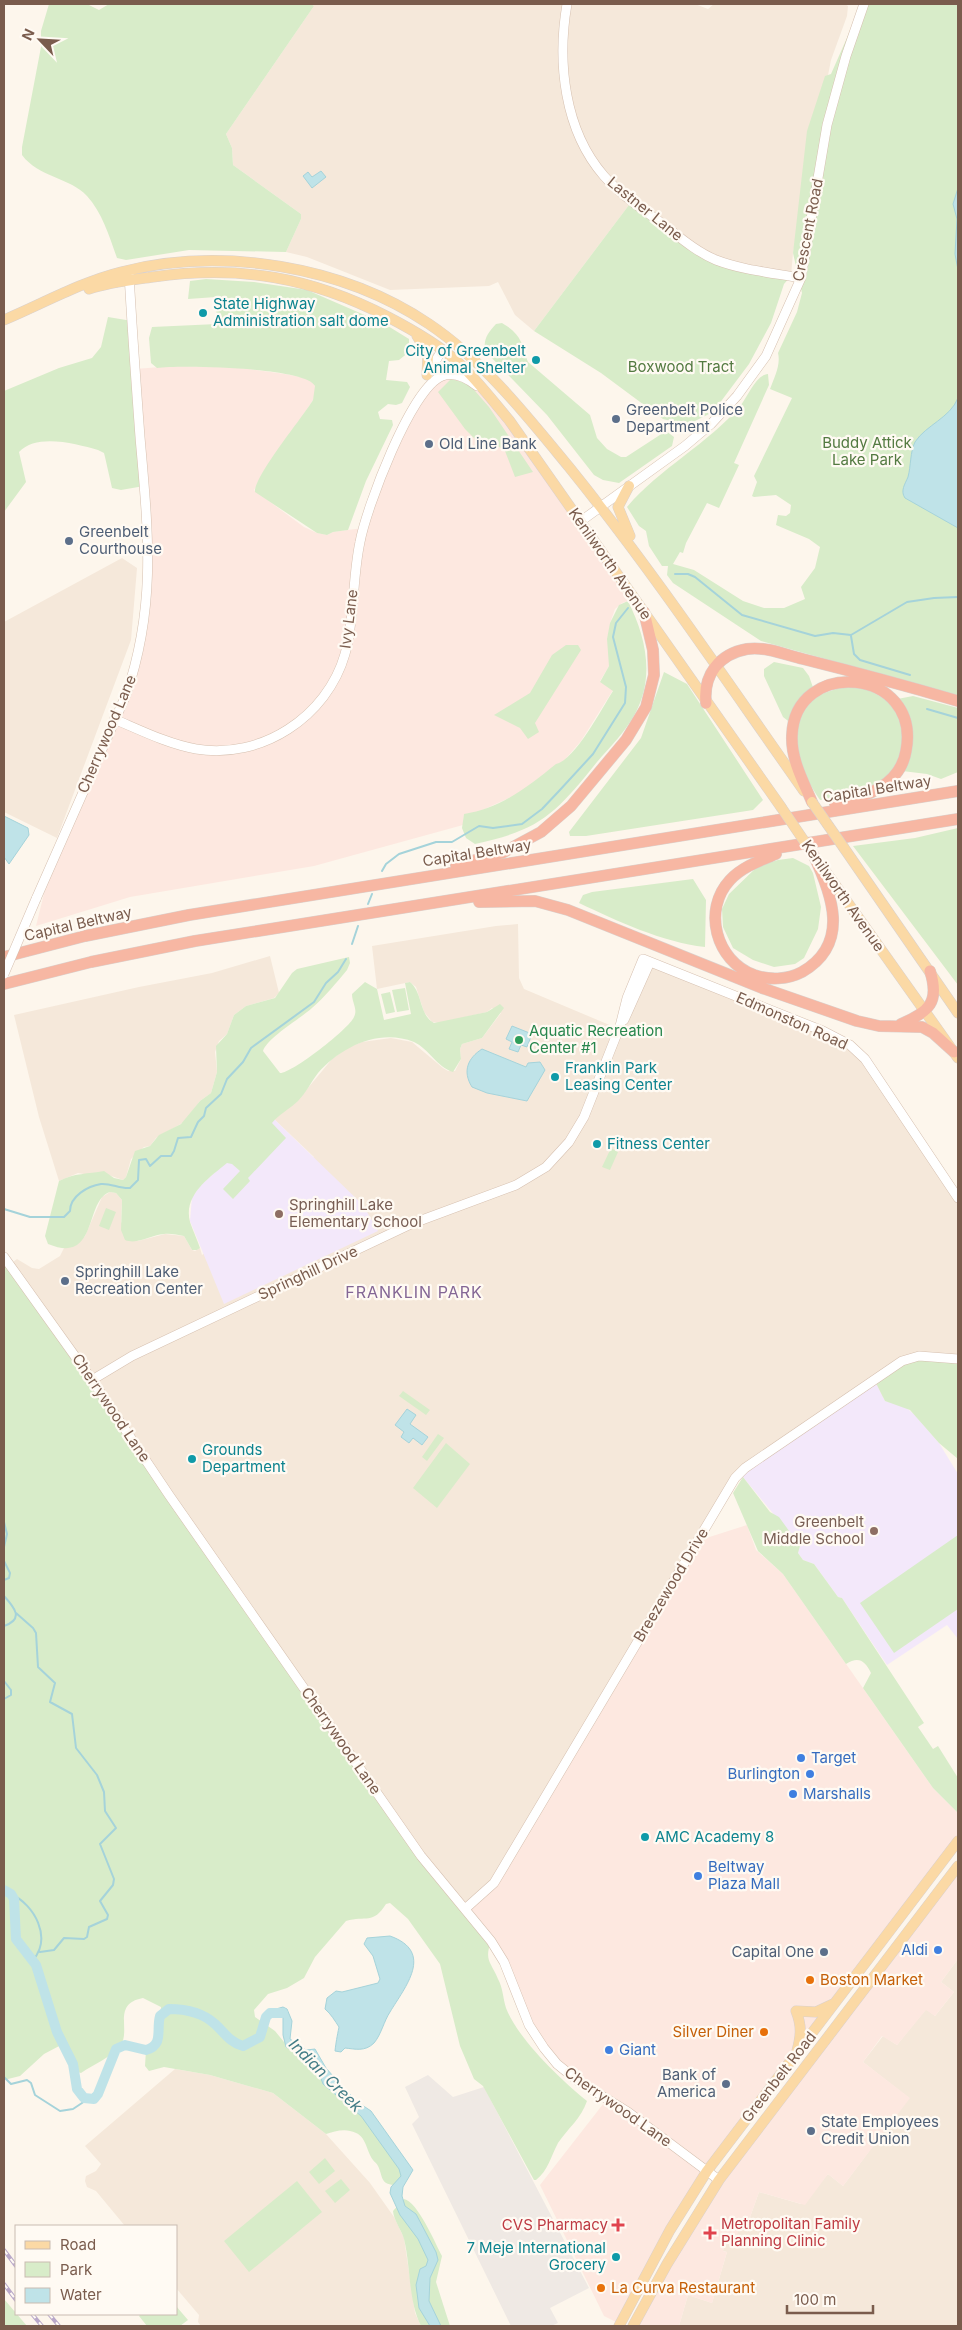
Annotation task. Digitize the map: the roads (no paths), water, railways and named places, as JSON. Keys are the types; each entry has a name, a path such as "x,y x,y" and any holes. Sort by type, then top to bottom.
{"highway":[{"path":"377,884 502,853 528,840 562,815 626,740 646,707 653,685 654,662 651,638 644,612"},
{"path":"706,703 705,687 715,666 730,655 742,651 766,650 864,674 958,701"},
{"path":"763,822 855,799 876,791 894,777 906,756 908,731 898,708 884,692 866,683 843,681 818,690 800,709 794,724 792,748 812,802"},
{"name":"Capital Beltway","path":"4,957 124,928 377,884 958,791"},
{"path":"4,984 128,954 410,906 958,819"},
{"path":"795,846 740,871 729,881 718,900 715,922 722,946 735,964 754,975 776,978 798,973 817,960 830,940 832,900 813,854"},
{"path":"410,906 508,900 549,904 585,916 798,1000 870,1024 922,1027 933,1033 956,1055"},
{"path":"895,1026 924,1012 933,999 935,990 930,971"}],"main road":[{"name":"Kenilworth Avenue","path":"129,275 178,264 231,262 273,265 327,276 374,294 405,310 437,330 470,357 513,401 601,506 640,557 958,1013"},
{"name":"Kenilworth Avenue","path":"129,275 227,272 287,279 343,296 412,330 442,350 468,371 509,420 706,703 956,1055"},
{"path":"5,319 129,275"},
{"path":"412,330 422,342 428,354 427,375"},
{"path":"442,350 452,349 470,357"},
{"path":"629,486 620,501 619,510 640,557"},
{"name":"Greenbelt Road","path":"619,2326 670,2230 707,2171 958,1841"},
{"name":"Greenbelt Road","path":"634,2326 667,2264 720,2180 958,1866"},
{"path":"796,2055 801,2025 796,2011 816,2012 837,2001"}],"street":[{"name":"Lastner Lane","path":"567,4 562,50 568,100 581,141 605,177 632,201 706,255 723,262 801,278"},
{"name":"Crescent Road","path":"581,521 695,438 737,396 766,356 801,278 827,125 846,56 864,4"},
{"name":"Cherrywood Lane","path":"4,974 135,669 146,619 149,587 148,534 129,275"},
{"name":"Ivy Lane","path":"114,719 177,744 197,749 217,750 262,743 283,733 308,715 326,693 342,664 349,634 358,549 365,518 379,480 415,407 427,375 442,350"},
{"name":"Ivy Lane","path":"415,407 430,385 444,375 460,376 483,390"},
{"name":"Springhill Drive","path":"92,1380 132,1356 403,1228 512,1187 537,1174 560,1154 576,1133 620,1026 634,1001 647,960"},
{"name":"Edmonston Road","path":"647,960 823,1031 850,1045 873,1069 958,1198"},
{"name":"Cherrywood Lane","path":"4,1257 92,1380 169,1495 421,1856 482,1928 504,1962 530,2025 553,2060 578,2081 628,2112 720,2180"},
{"name":"Breezewood Drive","path":"465,1910 488,1889 503,1867 738,1473 902,1361 919,1356 958,1359"}],"water":[{"path":"321,171 326,177 312,188 303,176 308,172 312,177"},
{"path":"958,188 958,270 955,254 957,219 953,204"},
{"path":"958,398 958,528 905,498 903,493 915,442 949,411"},
{"path":"4,816 28,828 29,835 9,864 4,857"},
{"name":"Aquatic Recreation Center #1","path":"512,1026 532,1034 527,1047 521,1045 518,1052 509,1049 512,1042 506,1039"},
{"path":"482,1049 526,1067 528,1063 540,1062 545,1070 527,1101 487,1093 472,1087 467,1076 468,1065 473,1056"},
{"path":"407,1409 416,1415 410,1424 428,1437 422,1445 413,1438 409,1443 401,1437 404,1432 395,1425"},
{"path":"390,1936 404,1943 411,1951 414,1960 412,1971 403,1992 388,2016 379,2036 371,2046 364,2049 345,2048 341,2052 335,2051 339,2027 325,2009 327,1998 336,1991 342,1992 378,1983 380,1979 373,1956 364,1944 367,1938"},
{"path":"283,2007 287,2009 292,2021 290,2039 306,2050 315,2049 326,2068 340,2084 359,2103 371,2111 413,2170 403,2187 402,2196 405,2206 416,2214 436,2252 438,2260 430,2278 429,2301 441,2326 430,2326 419,2308 416,2285 420,2269 426,2266 428,2260 418,2239 400,2215 390,2193 391,2187 401,2176 399,2169 361,2116 323,2084 311,2060 286,2047 283,2035 283,2016 272,2017 269,2011"}],"waterway":[{"path":"675,574 688,574 695,577 742,615 815,636 833,633 851,635 907,602 958,597"},
{"path":"382,871 386,864 399,854 436,842 452,842 479,826 493,828 522,824 542,809 559,791 593,754 625,703 626,687 613,637 616,623 628,608"},
{"path":"851,636 854,654 860,660 910,675"},
{"path":"927,709 958,718"},
{"path":"368,904 372,894"},
{"path":"352,944 358,926"},
{"path":"4,1209 30,1217 64,1217 70,1211 76,1196 91,1187 105,1184 130,1188 138,1180 139,1160 146,1159 150,1166 161,1156 171,1156 178,1138 191,1137 198,1122 204,1116 206,1108 221,1094 227,1079 243,1062 251,1048 314,1002 326,983 338,972 346,959"},
{"path":"4,1522 7,1534 4,1547"},
{"path":"4,1561 10,1573 9,1578 4,1580"},
{"path":"4,1596 16,1613 14,1620 4,1626"},
{"path":"16,1613 36,1633 38,1667 55,1683 50,1702 72,1714 76,1748 97,1775 104,1792 105,1811 116,1828 100,1844 114,1879 113,1885 100,1901 108,1915 107,1919 89,1927 87,1937 84,1939 64,1938 54,1950 40,1952"},
{"path":"4,1681 11,1690 11,1695 4,1699"},
{"name":"Indian Creek","path":"4,1890 11,1894 14,1899 16,1939 36,1965 57,2032 73,2064 77,2089 84,2098 94,2099 98,2094 116,2049 125,2045 146,2050 155,2045 160,2016 169,2009 199,2014 215,2024 230,2039 243,2046 260,2037 266,2017 270,2013 283,2013"},
{"path":"11,1894 27,1906 34,1914 38,1923 41,1932 41,1942 33,1960"},
{"path":"4,2077 11,2084 27,2080 31,2083 35,2095 60,2111 73,2109 88,2099"}],"railway":[{"path":"4,2250 15,2265"},
{"path":"4,2284 15,2299"},
{"path":"33,2315 42,2326"},
{"path":"50,2315 59,2326"}],"place":[{"name":"State Highway Administration salt dome","path":"203,313"},
{"name":"City of Greenbelt Animal Shelter","path":"536,360"},
{"name":"Greenbelt Police Department","path":"616,419"},
{"name":"Old Line Bank","path":"429,444"},
{"name":"Greenbelt Courthouse","path":"69,541"},
{"name":"Aquatic Recreation Center #1","path":"519,1040"},
{"name":"Franklin Park Leasing Center","path":"555,1077"},
{"name":"Fitness Center","path":"597,1144"},
{"name":"Springhill Lake Elementary School","path":"279,1214"},
{"name":"Springhill Lake Recreation Center","path":"65,1281"},
{"name":"Grounds Department","path":"192,1459"},
{"name":"Greenbelt Middle School","path":"874,1531"},
{"name":"Target","path":"801,1758"},
{"name":"Burlington","path":"810,1774"},
{"name":"Marshalls","path":"793,1794"},
{"name":"AMC Academy 8","path":"645,1837"},
{"name":"Beltway Plaza Mall","path":"698,1876"},
{"name":"Aldi","path":"938,1950"},
{"name":"Capital One","path":"824,1952"},
{"name":"Boston Market","path":"810,1980"},
{"name":"Silver Diner","path":"764,2032"},
{"name":"Giant","path":"609,2050"},
{"name":"Bank of America","path":"726,2084"},
{"name":"State Employees Credit Union","path":"811,2131"},
{"name":"CVS Pharmacy","path":"618,2225"},
{"name":"Metropolitan Family Planning Clinic","path":"710,2233"},
{"name":"7 Meje International Grocery","path":"616,2257"},
{"name":"La Curva Restaurant","path":"601,2288"}],"district":[{"name":"FRANKLIN PARK","path":"414,1292"}],"park label":[{"name":"Boxwood Tract","path":"681,367"},
{"name":"Buddy Attick Lake Park","path":"867,452"}]}
